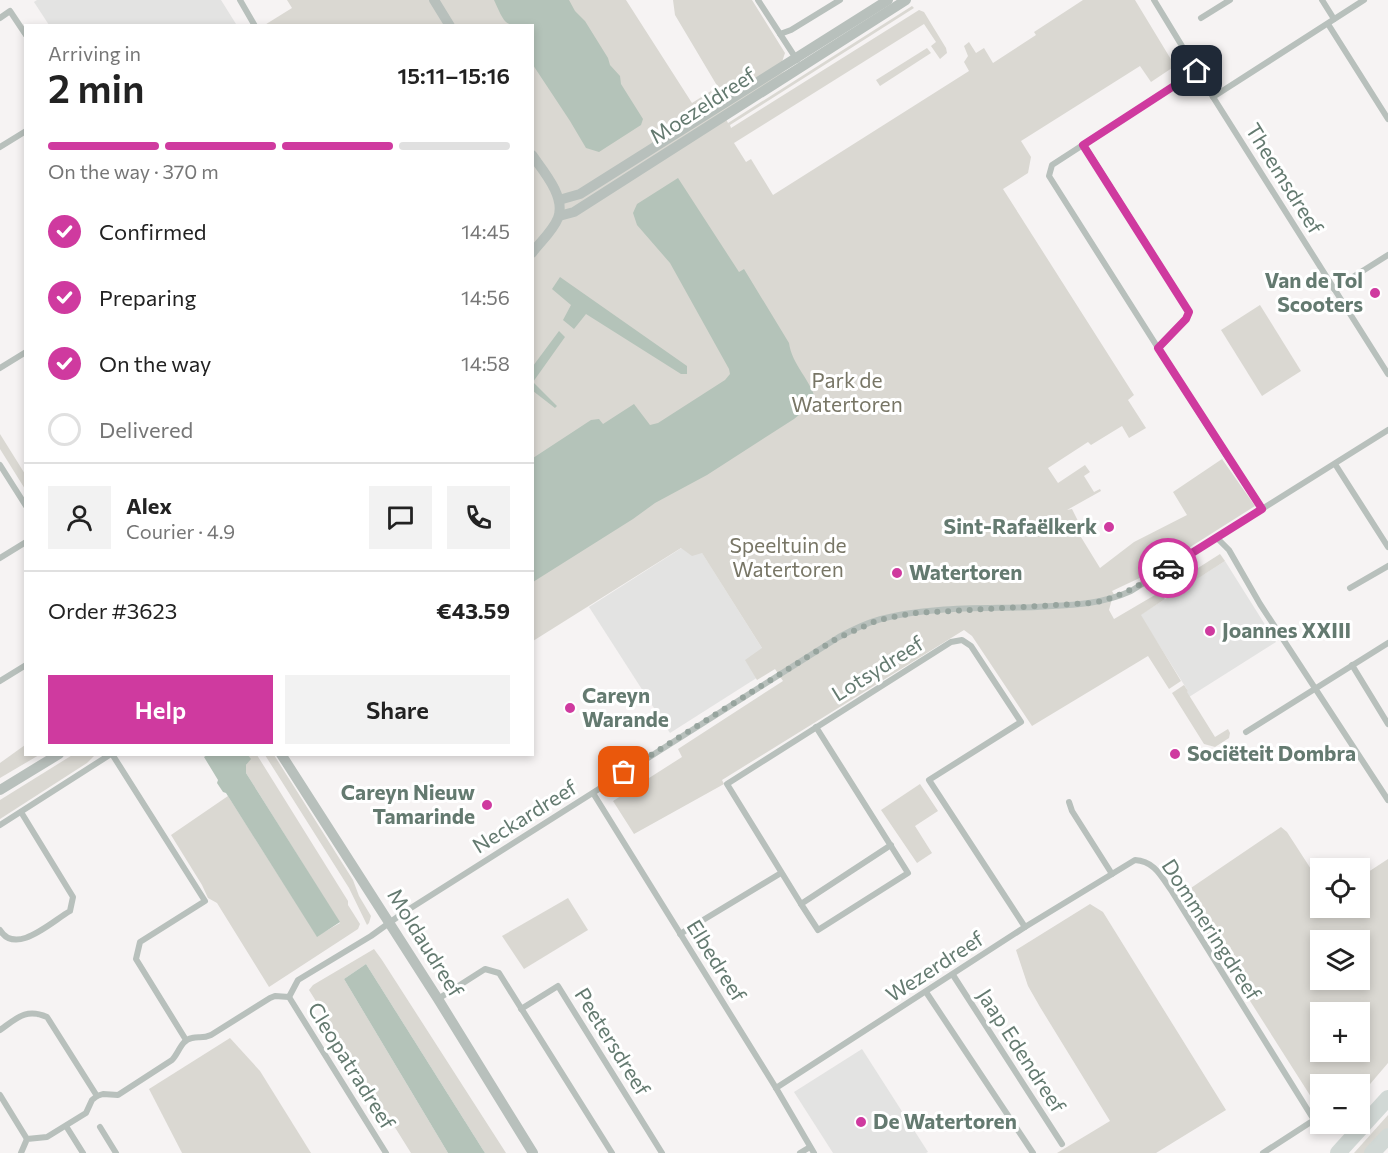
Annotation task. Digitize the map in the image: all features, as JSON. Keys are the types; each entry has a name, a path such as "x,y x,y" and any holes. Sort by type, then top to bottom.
{"highway":[{"path":"1338,1153 1388,1098"},
{"path":"1372,1153 1388,1136"}],"street":[{"path":"240,0 254,24"},
{"path":"434,0 449,24"},
{"path":"758,0 799,62"},
{"path":"780,34 792,30 832,2 840,0"},
{"name":"Moezeldreef","path":"559,216 574,212 888,0"},
{"name":"Moezeldreef","path":"559,200 579,195 906,0"},
{"name":"Theemsdreef","path":"1154,0 1388,374"},
{"path":"1201,18 1230,0"},
{"path":"1322,0 1334,19"},
{"path":"1213,97 1364,0"},
{"path":"0,18 10,11 24,32"},
{"path":"1328,24 1388,119"},
{"path":"1197,71 1052,165 1049,176 1262,509"},
{"path":"0,147 24,132"},
{"path":"1083,145 1189,312 1186,319 1158,348"},
{"path":"534,158 559,200 559,216 534,250"},
{"path":"1334,289 1388,255"},
{"path":"0,368 24,353"},
{"name":"Neckardreef","path":"289,997 298,980 750,692 857,628 878,620 915,613 1067,605 1107,600 1131,591 1388,430"},
{"path":"1335,464 1388,547"},
{"path":"0,465 24,503"},
{"path":"1216,538 1229,550 1260,604 1388,800"},
{"path":"0,558 24,544"},
{"path":"1350,588 1388,566"},
{"name":"Lotsydreef","path":"891,845 908,873 818,930 727,784 951,642 962,640 967,642 1021,722 930,780 1025,927"},
{"path":"1246,732 1388,643"},
{"path":"1352,665 1388,724"},
{"path":"0,681 24,666"},
{"path":"801,904 891,845 816,727"},
{"path":"0,790 56,756"},
{"path":"0,825 108,756"},
{"path":"112,756 205,901 140,942 136,950 136,958 186,1040"},
{"name":"Moldaudreef","path":"282,756 438,999 533,1153"},
{"name":"Elbedreef","path":"593,793 812,1150"},
{"path":"1069,802 1072,811 1112,874"},
{"path":"0,930 4,937 13,941 22,941 69,911 73,904 73,897 21,812"},
{"name":"Dommeringdreef","path":"1112,874 1135,860 1144,860 1154,866 1314,1120 1263,1153"},
{"path":"680,934 781,873"},
{"name":"Wezerdreef","path":"776,1088 1025,927 1112,874"},
{"path":"438,999 485,969 499,973 612,1153"},
{"name":"Jaap Edendreef","path":"953,975 1062,1144"},
{"name":"Peetersdreef","path":"521,1009 558,986 662,1153"},
{"path":"926,992 1033,1153"},
{"path":"27,1139 47,1137 66,1126 86,1113 92,1100 98,1096 118,1095 172,1060 186,1040 193,1037 203,1039 211,1035 270,998 289,997"},
{"name":"Cleopatradreef","path":"289,997 386,1153"},
{"path":"0,1030 25,1013 36,1012 47,1017 98,1096"},
{"path":"0,1095 27,1139"},
{"path":"66,1126 83,1153"},
{"path":"100,1127 116,1153"},
{"path":"21,1153 27,1139"},
{"path":"800,1153 812,1150"}],"shaded area":[{"path":"37,0 221,0 236,24 48,24 34,2"},
{"path":"494,0 569,0 575,11 585,21 610,65 620,76 621,84 643,119 641,125 599,152 586,148 534,67 534,24 509,24 501,15"},
{"path":"678,178 739,272 744,269 789,343 816,401 794,419 707,475 655,503 534,581 534,457 591,420 599,419 603,424 634,404 650,425 658,423 725,380 730,374 670,263 637,225 633,213 637,204"},
{"path":"560,277 687,366 687,374 681,374 586,314 574,329 563,320 571,305 552,289"},
{"path":"559,331 565,337 534,381 534,365"},
{"path":"534,383 557,406 555,408 534,392"},
{"path":"694,540 774,667 670,733 589,607"},
{"name":"Joannes XXIII","path":"1225,561 1276,642 1189,697 1186,692 1188,691 1140,615"},
{"path":"249,756 251,759 246,765 246,773 340,922 317,937 226,793 217,783 218,780 204,757"},
{"path":"366,964 485,1153 448,1153 344,979"},
{"name":"De Watertoren","path":"862,1049 928,1152 833,1153 794,1092"}],"green space":[{"name":"Park de Watertoren","path":"287,0 626,0 692,103 711,91 716,101 722,94 675,15 673,0 752,0 785,53 778,74 787,71 723,113 728,123 912,6 914,8 730,125 731,128 919,10 924,12 946,48 947,53 940,59 931,46 936,42 924,24 734,143 746,162 751,159 773,195 969,71 964,62 968,56 964,46 969,42 976,53 984,48 993,63 1036,35 1034,32 1083,0 1135,0 1175,66 1151,82 1140,66 1021,141 1031,157 1028,173 1003,189 1134,395 1128,400 1146,428 1129,438 1122,426 1091,445 1088,442 1048,468 1058,483 1085,465 1090,472 1084,476 1094,492 1100,489 1101,491 1067,510 1072,509 1080,525 1076,529 1100,568 1134,542 1187,515 1173,492 1222,459 1255,506 1146,575 1112,591 1116,598 1112,599 1109,610 1114,619 1160,592 1165,599 1141,615 1181,681 1169,689 1148,656 1032,726 972,636 964,630 722,780 724,784 634,834 613,801 682,757 678,749 783,681 775,669 757,680 745,660 762,648 702,553 692,556 681,548 534,640 534,24 266,24 292,8"},
{"path":"927,48 931,53 880,86 876,80"},
{"path":"1260,305 1301,371 1262,396 1221,330"},
{"path":"0,434 24,472 24,487 0,449"},
{"path":"1220,554 1225,561 1169,597 1165,589"},
{"path":"1184,685 1215,737 1228,729 1229,738 1215,747 1204,744 1172,693"},
{"path":"24,746 24,756 37,756 0,778 0,763"},
{"path":"71,756 94,756 87,763 0,819 0,800"},
{"path":"248,756 258,756 360,924 358,929 269,987 217,903 208,898 171,835 228,796 317,936 340,923 246,773 246,765 250,759"},
{"path":"266,756 275,756 353,880 371,916 367,925 349,888"},
{"path":"920,784 938,811 915,826 932,853 917,863 881,810"},
{"path":"1281,827 1287,832 1310,868 1310,918 1370,918 1370,871 1388,859 1388,1063 1370,1084 1370,1074 1310,1074 1310,1095 1182,894"},
{"path":"568,898 588,930 524,969 502,936"},
{"path":"1090,904 1103,912 1226,1110 1156,1153 1057,1153 1110,1121 1028,986 1016,950"},
{"path":"374,949 506,1153 485,1153 366,964 344,979 448,1153 411,1153 309,990 313,985"},
{"path":"230,1038 260,1071 311,1153 182,1153 149,1089"},
{"path":"1388,1115 1388,1128 1366,1153 1354,1153"}],"way so far":[{"path":"624,772 836,639 878,620 915,613 1093,603 1112,599 1131,591 1168,568"}],"place":[{"name":"Van de Tol Scooters","path":"1375,293"},
{"name":"Sint-Rafaëlkerk","path":"1109,527"},
{"name":"Watertoren","path":"897,573"},
{"name":"Joannes XXIII","path":"1210,631"},
{"name":"Careyn Warande","path":"570,708"},
{"name":"Sociëteit Dombra","path":"1175,754"},
{"name":"Careyn Nieuw Tamarinde","path":"487,805"},
{"name":"De Watertoren","path":"861,1122"}],"route":[{"path":"1168,568 1262,509 1158,348 1186,319 1189,312 1083,145 1197,71"}],"park label":[{"name":"Speeltuin de Watertoren","path":"788,558"}]}
